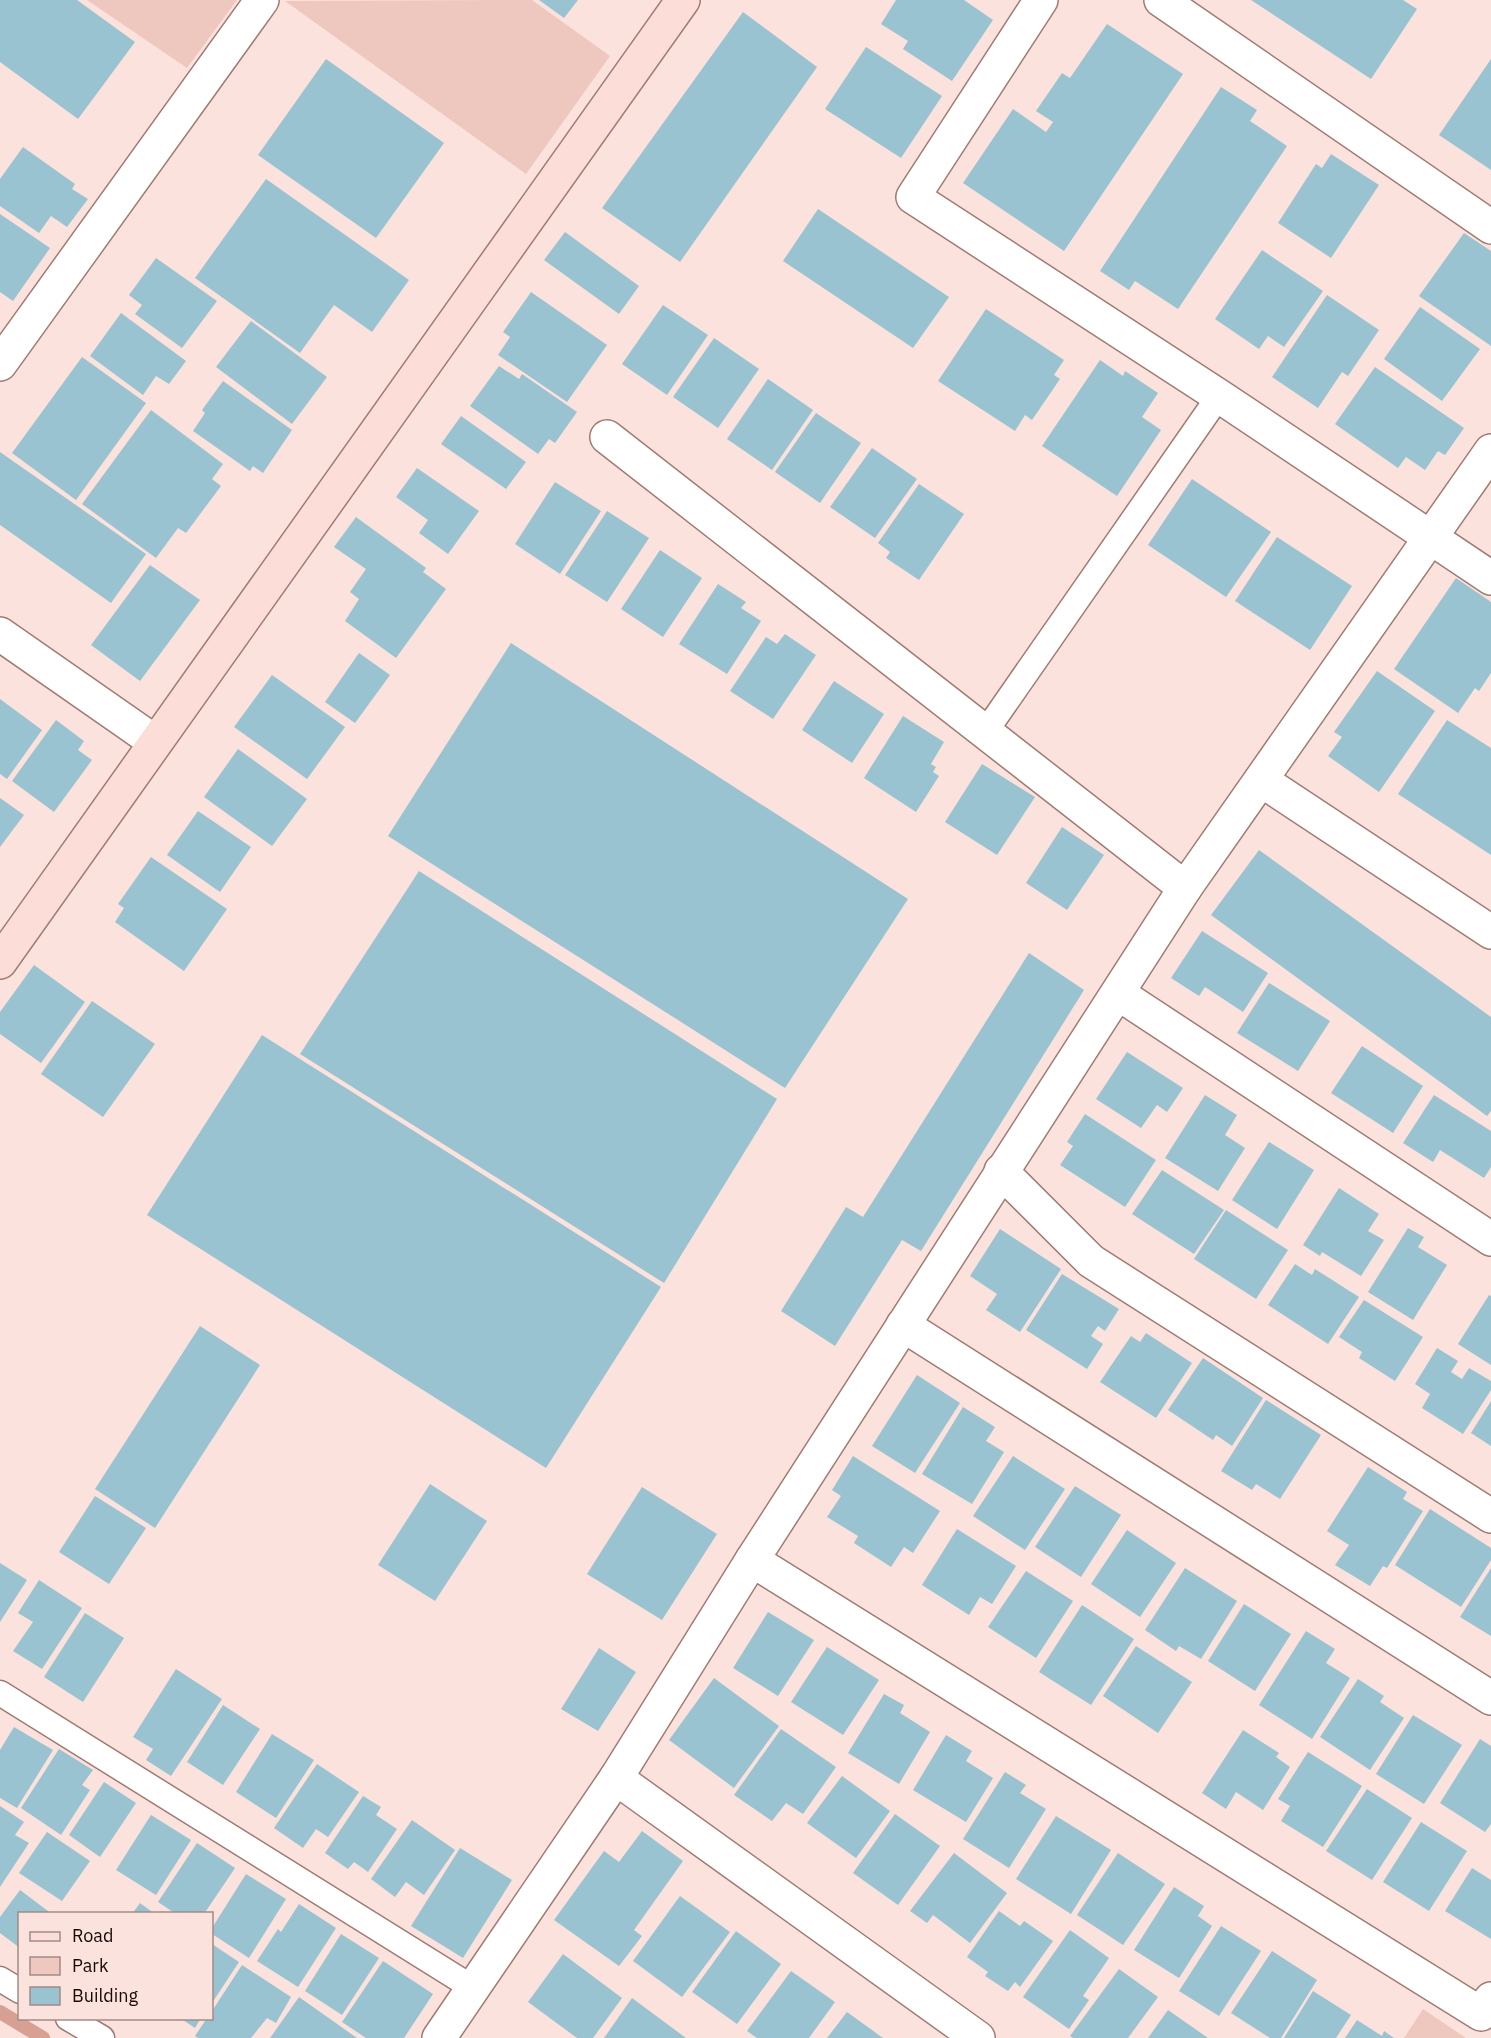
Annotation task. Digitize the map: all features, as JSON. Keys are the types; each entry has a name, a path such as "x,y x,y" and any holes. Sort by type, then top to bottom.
{"street":[{"path":"0,364 262,0"},
{"path":"0,962 683,0"},
{"path":"1041,0 913,197 1219,396 1491,578"},
{"path":"1161,0 1491,226"},
{"path":"608,437 1185,888"},
{"path":"439,2038 616,1778 752,1560 1001,1172 1119,994 1185,888 1491,452"},
{"path":"0,634 155,742"},
{"path":"1261,780 1491,932"},
{"path":"1119,994 1491,1239"},
{"path":"1001,1172 1091,1261 1491,1516"},
{"path":"903,1325 1491,1698"},
{"path":"752,1560 1481,2014 1491,2000"},
{"path":"616,1778 978,2038"}],"lane":[{"path":"986,731 1219,396"},
{"path":"0,1693 473,1988"},
{"path":"0,1980 18,1990"},
{"path":"70,2020 102,2038"}],"green space":[{"path":"87,0 237,0 187,68"},
{"path":"532,0 610,56 526,174 285,1"},
{"path":"1423,2009 1466,2038 1404,2038"}],"building":[{"path":"0,0 77,0 135,42 78,119 0,62"},
{"path":"539,0 578,0 564,18"},
{"path":"896,0 964,0 993,20 952,81 903,49 908,41 881,24"},
{"path":"1251,0 1403,0 1417,9 1371,79"},
{"path":"743,12 817,67 680,262 602,208"},
{"path":"1107,24 1183,74 1064,251 963,183 1013,109 1046,132 1053,122 1036,111 1062,73 1070,78"},
{"path":"866,47 942,96 901,158 825,109"},
{"path":"326,59 444,143 376,238 258,155"},
{"path":"1491,59 1491,170 1439,135"},
{"path":"1221,87 1257,110 1250,121 1287,146 1178,309 1135,281 1129,290 1100,271"},
{"path":"23,147 75,184 72,189 88,199 67,227 51,216 39,233 0,206 0,179"},
{"path":"1331,154 1379,185 1331,258 1278,223 1316,164 1322,168"},
{"path":"266,179 409,280 372,332 334,305 300,353 195,278"},
{"path":"818,209 949,297 913,348 783,261"},
{"path":"0,214 50,248 13,301 0,292"},
{"path":"565,232 639,286 619,314 544,260"},
{"path":"1464,233 1491,251 1491,346 1419,296"},
{"path":"1262,250 1323,291 1284,347 1268,336 1259,349 1215,319"},
{"path":"156,258 217,301 182,348 135,314 142,305 129,295"},
{"path":"531,292 607,345 567,402 498,355 510,337 503,332"},
{"path":"1327,295 1379,330 1348,376 1342,372 1318,408 1272,377"},
{"path":"663,305 708,335 667,395 622,364"},
{"path":"1420,307 1480,349 1442,401 1384,359"},
{"path":"986,309 1064,360 1054,375 1060,379 1032,420 1025,415 1015,431 938,381"},
{"path":"121,313 186,361 169,384 156,376 143,395 90,356"},
{"path":"251,321 327,377 292,424 216,367"},
{"path":"714,338 759,369 718,428 673,397"},
{"path":"82,357 146,403 76,500 12,453"},
{"path":"1100,360 1123,376 1125,371 1158,393 1142,417 1161,430 1117,496 1042,446"},
{"path":"499,366 519,379 522,374 577,412 555,443 549,439 538,454 470,406"},
{"path":"1375,367 1464,428 1445,455 1438,451 1425,470 1406,457 1398,468 1335,424"},
{"path":"768,379 813,410 772,470 727,439"},
{"path":"223,381 292,430 263,473 253,466 250,471 193,431 205,413 202,410"},
{"path":"151,410 223,464 212,479 221,486 186,533 178,528 156,558 82,504"},
{"path":"816,413 861,443 820,503 775,472"},
{"path":"461,416 526,462 506,489 441,444"},
{"path":"872,448 917,479 875,538 830,507"},
{"path":"0,452 146,554 111,603 0,525"},
{"path":"417,468 479,511 448,554 419,533 428,520 396,497"},
{"path":"1192,479 1271,532 1226,597 1148,545"},
{"path":"555,482 601,511 560,574 515,544"},
{"path":"919,484 964,514 919,580 886,558 890,552 878,543"},
{"path":"607,511 649,538 607,602 565,575"},
{"path":"356,517 426,568 423,572 446,589 396,658 345,621 359,599 350,592 366,569 334,547"},
{"path":"1277,537 1352,586 1310,650 1235,601"},
{"path":"660,550 702,578 663,637 621,609"},
{"path":"150,565 200,600 140,681 91,645"},
{"path":"1456,578 1491,602 1491,673 1479,691 1475,688 1458,713 1394,669"},
{"path":"718,584 746,602 741,608 761,621 727,674 679,644"},
{"path":"785,634 816,655 773,719 730,691 766,637 777,644"},
{"path":"511,643 908,899 785,1088 388,836"},
{"path":"359,653 390,675 355,723 325,702"},
{"path":"1377,671 1435,711 1379,792 1328,756 1342,737 1334,732"},
{"path":"272,675 345,727 307,779 234,727"},
{"path":"834,681 884,714 852,763 802,730"},
{"path":"0,699 42,730 7,779 0,774"},
{"path":"903,716 944,742 931,764 936,767 933,772 939,776 916,812 864,778"},
{"path":"56,720 84,741 78,750 92,760 54,812 12,781"},
{"path":"1447,720 1491,748 1491,855 1398,794"},
{"path":"238,749 307,799 272,846 204,797"},
{"path":"982,764 1035,797 997,855 945,822"},
{"path":"0,798 24,815 0,847"},
{"path":"198,811 251,847 220,892 167,855"},
{"path":"1062,827 1104,855 1067,910 1026,883"},
{"path":"1259,850 1491,1017 1491,1111 1487,1116 1211,915"},
{"path":"151,857 227,909 184,971 115,922 124,908 118,904"},
{"path":"419,871 777,1099 664,1283 300,1054"},
{"path":"1202,931 1268,973 1243,1012 1205,987 1199,996 1171,978"},
{"path":"1029,953 1084,990 921,1251 902,1240 835,1346 781,1311 846,1207 863,1217"},
{"path":"34,965 85,1002 41,1063 0,1034 0,1012"},
{"path":"1269,983 1330,1021 1298,1071 1237,1033"},
{"path":"92,1001 155,1044 103,1117 41,1074"},
{"path":"262,1035 661,1287 546,1468 147,1215"},
{"path":"1362,1046 1423,1086 1393,1133 1331,1093"},
{"path":"1127,1052 1183,1088 1167,1112 1157,1105 1141,1128 1096,1099"},
{"path":"1205,1095 1237,1115 1225,1135 1245,1148 1218,1191 1165,1158"},
{"path":"1434,1095 1491,1131 1491,1167 1484,1178 1440,1150 1433,1162 1403,1143"},
{"path":"1085,1114 1156,1160 1125,1207 1060,1165 1073,1146 1067,1142"},
{"path":"1269,1142 1314,1170 1277,1229 1232,1200"},
{"path":"1162,1170 1224,1210 1194,1254 1132,1214"},
{"path":"1339,1188 1379,1214 1368,1231 1384,1240 1361,1276 1322,1252 1320,1256 1303,1245"},
{"path":"1226,1210 1288,1250 1256,1299 1194,1259"},
{"path":"1408,1228 1424,1237 1418,1247 1447,1265 1413,1320 1368,1292"},
{"path":"1000,1229 1061,1269 1020,1332 986,1310 997,1294 970,1276"},
{"path":"1295,1264 1312,1275 1315,1269 1359,1297 1328,1344 1268,1305"},
{"path":"1062,1274 1119,1309 1105,1331 1098,1326 1091,1336 1103,1344 1087,1369 1026,1330"},
{"path":"1489,1295 1491,1296 1491,1365 1458,1344"},
{"path":"1364,1300 1423,1337 1395,1381 1359,1358 1362,1352 1339,1337"},
{"path":"200,1326 260,1365 155,1528 95,1489"},
{"path":"1146,1333 1192,1363 1156,1418 1100,1382 1131,1336 1140,1342"},
{"path":"1437,1348 1458,1361 1451,1372 1462,1379 1469,1368 1491,1381 1491,1390 1463,1434 1422,1408 1430,1394 1415,1384"},
{"path":"1203,1358 1263,1398 1232,1446 1216,1435 1213,1440 1168,1410"},
{"path":"917,1375 960,1403 915,1473 872,1446"},
{"path":"1266,1400 1321,1435 1280,1499 1256,1484 1252,1490 1221,1471"},
{"path":"1491,1401 1491,1446 1471,1433"},
{"path":"963,1407 995,1427 986,1441 1004,1452 972,1504 922,1474"},
{"path":"853,1456 940,1511 913,1553 904,1547 891,1567 854,1543 858,1536 827,1517 841,1496 832,1490"},
{"path":"1013,1456 1065,1489 1025,1550 973,1516"},
{"path":"1368,1467 1407,1492 1403,1499 1423,1511 1387,1568 1383,1566 1370,1586 1335,1565 1349,1545 1327,1531"},
{"path":"430,1484 487,1521 435,1601 378,1565"},
{"path":"1075,1486 1121,1515 1081,1577 1035,1547"},
{"path":"642,1487 717,1534 662,1620 587,1574"},
{"path":"95,1496 146,1528 109,1584 59,1552"},
{"path":"1430,1509 1491,1548 1491,1560 1461,1607 1395,1565"},
{"path":"957,1529 1016,1566 992,1604 980,1597 969,1615 922,1585"},
{"path":"1127,1530 1176,1563 1140,1617 1091,1584"},
{"path":"0,1563 27,1580 0,1622"},
{"path":"1185,1568 1237,1601 1201,1659 1179,1646 1176,1651 1145,1630"},
{"path":"1491,1568 1491,1636 1460,1617"},
{"path":"1026,1571 1073,1601 1036,1658 988,1627"},
{"path":"39,1580 82,1608 42,1669 13,1651 33,1622 18,1613"},
{"path":"1244,1604 1291,1634 1255,1691 1208,1661"},
{"path":"1082,1605 1134,1639 1091,1705 1039,1672"},
{"path":"768,1612 814,1640 778,1696 733,1668"},
{"path":"85,1613 124,1638 83,1702 44,1677"},
{"path":"1306,1631 1335,1649 1326,1663 1350,1678 1312,1739 1259,1705"},
{"path":"1136,1646 1192,1682 1158,1733 1103,1696"},
{"path":"827,1647 879,1680 843,1735 791,1702"},
{"path":"599,1648 636,1672 598,1731 561,1709"},
{"path":"176,1669 222,1699 171,1776 146,1760 153,1749 133,1737"},
{"path":"714,1678 779,1726 734,1788 669,1740"},
{"path":"1358,1679 1384,1696 1380,1702 1404,1718 1370,1770 1320,1737"},
{"path":"884,1694 904,1705 900,1713 930,1732 899,1784 848,1753"},
{"path":"223,1705 260,1729 223,1785 187,1762"},
{"path":"1413,1715 1462,1745 1424,1804 1376,1774"},
{"path":"14,1727 53,1750 17,1808 0,1798 0,1750"},
{"path":"781,1729 836,1767 803,1814 786,1803 772,1821 734,1795"},
{"path":"1243,1730 1279,1753 1276,1757 1290,1767 1263,1810 1236,1792 1226,1809 1202,1793"},
{"path":"272,1734 314,1760 276,1818 236,1792"},
{"path":"946,1735 972,1751 966,1761 993,1778 966,1822 913,1790"},
{"path":"1480,1739 1491,1746 1491,1824 1485,1832 1440,1803"},
{"path":"59,1749 93,1770 82,1785 90,1790 61,1835 21,1808"},
{"path":"1308,1752 1362,1786 1323,1847 1281,1821 1290,1806 1278,1799"},
{"path":"317,1764 359,1792 328,1837 316,1829 303,1848 274,1828"},
{"path":"1005,1772 1026,1785 1020,1793 1046,1809 1009,1868 963,1839"},
{"path":"842,1776 890,1811 856,1858 807,1823"},
{"path":"104,1782 136,1803 100,1857 69,1835"},
{"path":"1367,1789 1412,1818 1372,1880 1326,1851"},
{"path":"363,1796 381,1807 376,1815 397,1829 368,1872 354,1862 348,1869 325,1853"},
{"path":"0,1806 24,1822 15,1835 29,1843 0,1887"},
{"path":"895,1814 940,1846 898,1905 853,1873"},
{"path":"151,1815 191,1840 156,1895 116,1870"},
{"path":"1056,1816 1111,1850 1071,1914 1016,1879"},
{"path":"412,1820 455,1850 424,1895 406,1882 395,1897 371,1879"},
{"path":"1421,1822 1467,1851 1429,1911 1383,1882"},
{"path":"642,1831 683,1861 634,1930 642,1936 619,1966 554,1920 604,1851 619,1862"},
{"path":"47,1832 90,1861 62,1901 19,1873"},
{"path":"197,1843 235,1868 205,1912 173,1912 158,1902"},
{"path":"460,1848 512,1880 463,1958 411,1926"},
{"path":"954,1853 1007,1893 970,1943 933,1915 927,1923 910,1911"},
{"path":"1118,1853 1165,1884 1123,1945 1077,1915"},
{"path":"1472,1868 1491,1880 1491,1939 1445,1911"},
{"path":"246,1874 286,1899 249,1958 213,1935 213,1926"},
{"path":"1174,1887 1204,1906 1198,1916 1212,1926 1179,1978 1134,1950"},
{"path":"20,1890 49,1912 18,1912 18,1946 0,1933 0,1917"},
{"path":"680,1896 730,1932 682,1997 633,1961"},
{"path":"140,1903 152,1912 133,1912"},
{"path":"299,1904 336,1928 298,1987 257,1961 278,1929 281,1932"},
{"path":"999,1911 1020,1926 1024,1921 1053,1941 1020,1987 1015,1982 1008,1991 985,1976 988,1972 967,1957"},
{"path":"1221,1926 1261,1951 1219,2016 1179,1991"},
{"path":"1070,1930 1109,1958 1083,1996 1089,2000 1069,2029 1023,1997"},
{"path":"736,1931 781,1964 737,2024 692,1992"},
{"path":"341,1934 379,1958 342,2015 305,1991"},
{"path":"213,1945 239,1962 213,2001"},
{"path":"1272,1951 1317,1980 1281,2038 1270,2038 1231,2013"},
{"path":"563,1954 622,1998 593,2038 577,2038 528,2002"},
{"path":"383,1961 433,1994 404,2038 366,2038 342,2022"},
{"path":"242,1965 291,1997 276,2023 267,2018 251,2038 198,2038 195,2036 206,2020 213,2020 213,2009"},
{"path":"1119,1969 1158,1997 1128,2038 1073,2038 1070,2036"},
{"path":"791,1971 835,2002 809,2038 757,2038 747,2031"},
{"path":"1313,1991 1351,2015 1336,2038 1284,2038"},
{"path":"299,1997 357,2038 270,2038"},
{"path":"632,1998 686,2038 604,2038"},
{"path":"1168,2010 1208,2038 1148,2038"},
{"path":"847,2012 883,2038 827,2038"},
{"path":"183,2020 200,2020 195,2028"},
{"path":"1357,2020 1382,2036 1384,2031 1394,2038 1345,2038"}],"waterway":[{"path":"0,2012 43,2038"}]}
